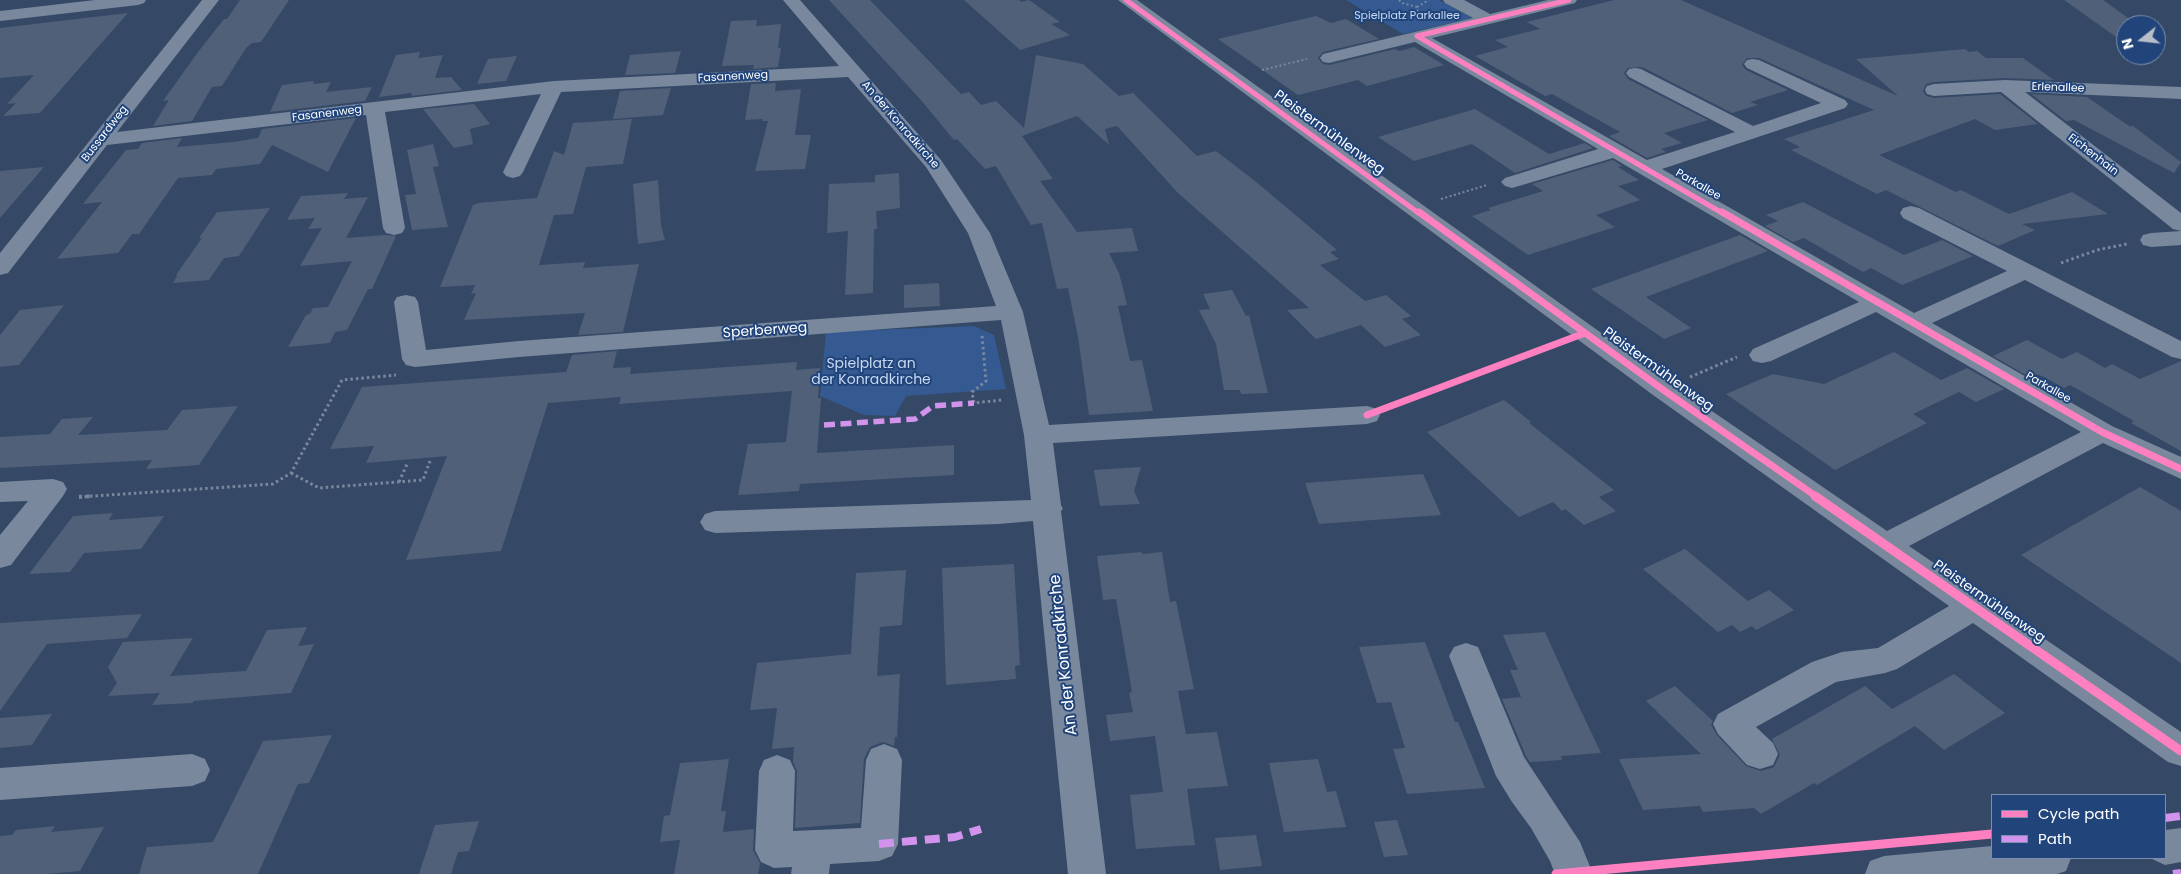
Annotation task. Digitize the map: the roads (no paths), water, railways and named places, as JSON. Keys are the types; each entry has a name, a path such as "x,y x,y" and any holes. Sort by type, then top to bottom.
{"street":[{"path":"0,16 138,0"},
{"name":"Bussardweg","path":"0,268 211,0"},
{"name":"An der Konradkirche","path":"792,0 934,164 979,233 1011,312 1038,435 1048,509 1087,874"},
{"name":"Pleistermühlenweg","path":"1126,0 1662,389 2181,751"},
{"path":"1451,0 1488,19"},
{"path":"1329,58 1569,0"},
{"name":"Parkallee","path":"1417,36 2102,432 2181,469"},
{"name":"Parkallee","path":"1645,168 1838,104 1753,64"},
{"name":"Fasanenweg","path":"101,140 554,87 853,70"},
{"path":"1635,73 1750,132"},
{"name":"Erlenallee","path":"1934,90 2005,86 2181,93"},
{"name":"Eichenhain","path":"2005,86 2181,224"},
{"path":"513,172 554,87"},
{"path":"375,108 394,228"},
{"path":"1512,182 1614,151"},
{"path":"1911,213 2181,351"},
{"path":"0,233 30,229"},
{"path":"2151,240 2181,238"},
{"path":"1912,323 2024,272"},
{"name":"Sperberweg","path":"406,302 415,360 519,349 1011,312"},
{"path":"1762,355 1876,303"},
{"path":"1038,435 1367,415"},
{"path":"1885,545 2102,432"},
{"path":"0,492 53,489 0,558"},
{"path":"715,522 999,513 1048,509"},
{"path":"1760,754 1730,724 1824,672 1842,666 1885,660 1974,607"},
{"path":"1466,656 1509,765 1567,854 1574,874"},
{"path":"777,771 774,850 812,861 879,844 884,760"},
{"path":"0,784 192,770"},
{"path":"2166,847 2181,845"},
{"path":"1884,874 1993,869 2047,859"}],"park label":[{"name":"Spielplatz Parkallee","path":"1407,16"},
{"name":"Spielplatz an der Konradkirche","path":"871,372"}]}
